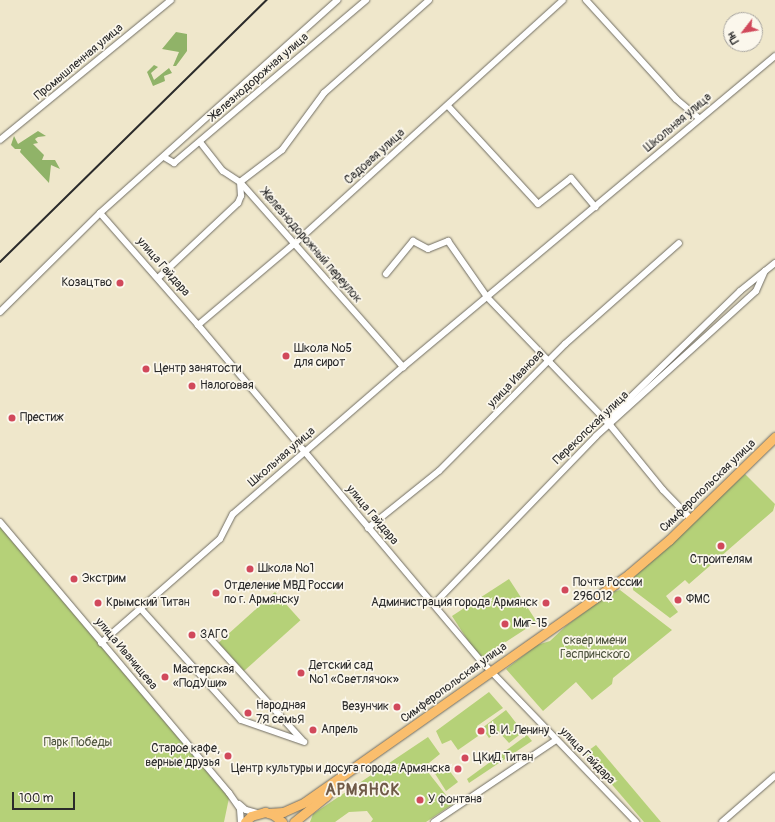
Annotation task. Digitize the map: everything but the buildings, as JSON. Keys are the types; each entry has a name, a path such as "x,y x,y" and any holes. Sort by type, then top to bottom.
{"highway":[{"name":"Симферопольская улица","path":"257,813 269,813 294,809 629,574 691,519 775,437"},
{"name":"Симферопольская улица","path":"294,822 326,796 345,774"},
{"path":"246,822 257,813"},
{"path":"269,813 282,822"}],"street":[{"name":"Промышленная улица","path":"0,140 171,0"},
{"name":"Железнодорожная улица","path":"0,312 100,213 337,0"},
{"name":"Железнодорожная улица","path":"164,157 174,163 366,0"},
{"path":"158,278 238,203 241,196 240,182 282,150 324,93 429,0"},
{"name":"Садовая улица","path":"198,325 294,244 448,106 563,0"},
{"path":"586,0 676,99 699,118"},
{"name":"Школьная улица","path":"101,643 220,539 233,514 403,367 775,56"},
{"path":"448,106 538,204 571,178 594,207"},
{"name":"Железнодорожный переулок","path":"200,142 223,171 240,182 403,367"},
{"name":"улица Гайдара","path":"100,213 158,278 491,672 636,822"},
{"path":"386,274 413,241 428,250 448,241 487,297 608,423 663,490 691,519"},
{"name":"улица Иванова","path":"368,528 439,471 549,362 565,344 678,243"},
{"name":"Перекопская улица","path":"434,604 608,423 740,291 775,263"},
{"name":"Перекопская улица","path":"608,423 756,291 766,271"},
{"name":"улица Иванищева","path":"0,522 235,800 246,810 257,813"},
{"path":"141,609 241,720 304,742 206,634"},
{"path":"434,822 556,740"},
{"path":"722,822 775,776"},
{"name":"улица Иванищева","path":"235,800 240,808 241,822"}],"green space":[{"path":"176,32 187,34 187,51 176,66 173,66 179,52 162,49"},
{"path":"154,65 158,67 151,73 154,80 169,68 172,73 164,76 165,81 153,86 147,72"},
{"path":"38,131 46,136 38,137 35,139 38,143 33,144 44,155 42,160 55,160 60,169 51,165 49,183 20,152 21,149 15,149 11,145 14,136 18,144"},
{"path":"745,474 775,504 773,511 689,584 685,580 666,596 678,612 670,618 633,590 633,578"},
{"name":"Парк Победы","path":"0,527 229,798 224,822 0,822"},
{"path":"509,579 537,622 480,659 452,616"},
{"name":"сквер имени Гаспринского","path":"620,590 672,630 613,678 612,684 592,700 576,682 543,711 506,669 537,645 550,641 567,625 612,592"},
{"path":"275,592 300,620 244,671 219,643"},
{"path":"489,692 503,708 477,726 481,734 458,750 451,740 442,744 436,731"},
{"path":"506,710 523,732 509,743 498,731 489,738 482,728"},
{"path":"527,735 532,741 469,783 467,779"},
{"path":"428,737 440,754 424,767 453,804 426,822 371,822 373,819 367,811 349,812 335,822 310,822 313,814"},
{"path":"596,745 661,822 644,822 585,753"},
{"path":"445,765 458,782 446,791 434,772"}],"railway":[{"path":"0,262 267,0"}],"place":[{"name":"Козацтво","path":"120,283"},
{"name":"Школа №5 для сирот","path":"286,356"},
{"name":"Центр занятости","path":"146,369"},
{"name":"Налоговая","path":"192,386"},
{"name":"Престиж","path":"12,418"},
{"name":"Строителям","path":"721,546"},
{"name":"Школа №1","path":"250,569"},
{"name":"Экстрим","path":"74,579"},
{"name":"Почта России 296012","path":"565,590"},
{"name":"Отделение МВД России по г. Армянску","path":"216,593"},
{"name":"ФМС","path":"678,600"},
{"name":"Крымский Титан","path":"98,603"},
{"name":"Администрация города Армянск","path":"546,603"},
{"name":"Миг-15","path":"505,624"},
{"name":"ЗАГС","path":"192,635"},
{"name":"Детский сад №1 «Светлячок»","path":"301,673"},
{"name":"Мастерская «ПодУши»","path":"165,677"},
{"name":"Везунчик","path":"397,707"},
{"name":"Народная 7Я семьЯ","path":"248,713"},
{"name":"Апрель","path":"313,730"},
{"name":"В. И. Ленину","path":"481,731"},
{"name":"Старое кафе, верные друзья","path":"228,756"},
{"name":"ЦКиД Титан","path":"465,758"},
{"name":"Центр культуры и досуга города Армянска","path":"458,769"},
{"name":"У фонтана","path":"420,800"}],"district":[{"name":"АРМЯНСК","path":"363,790"}]}
